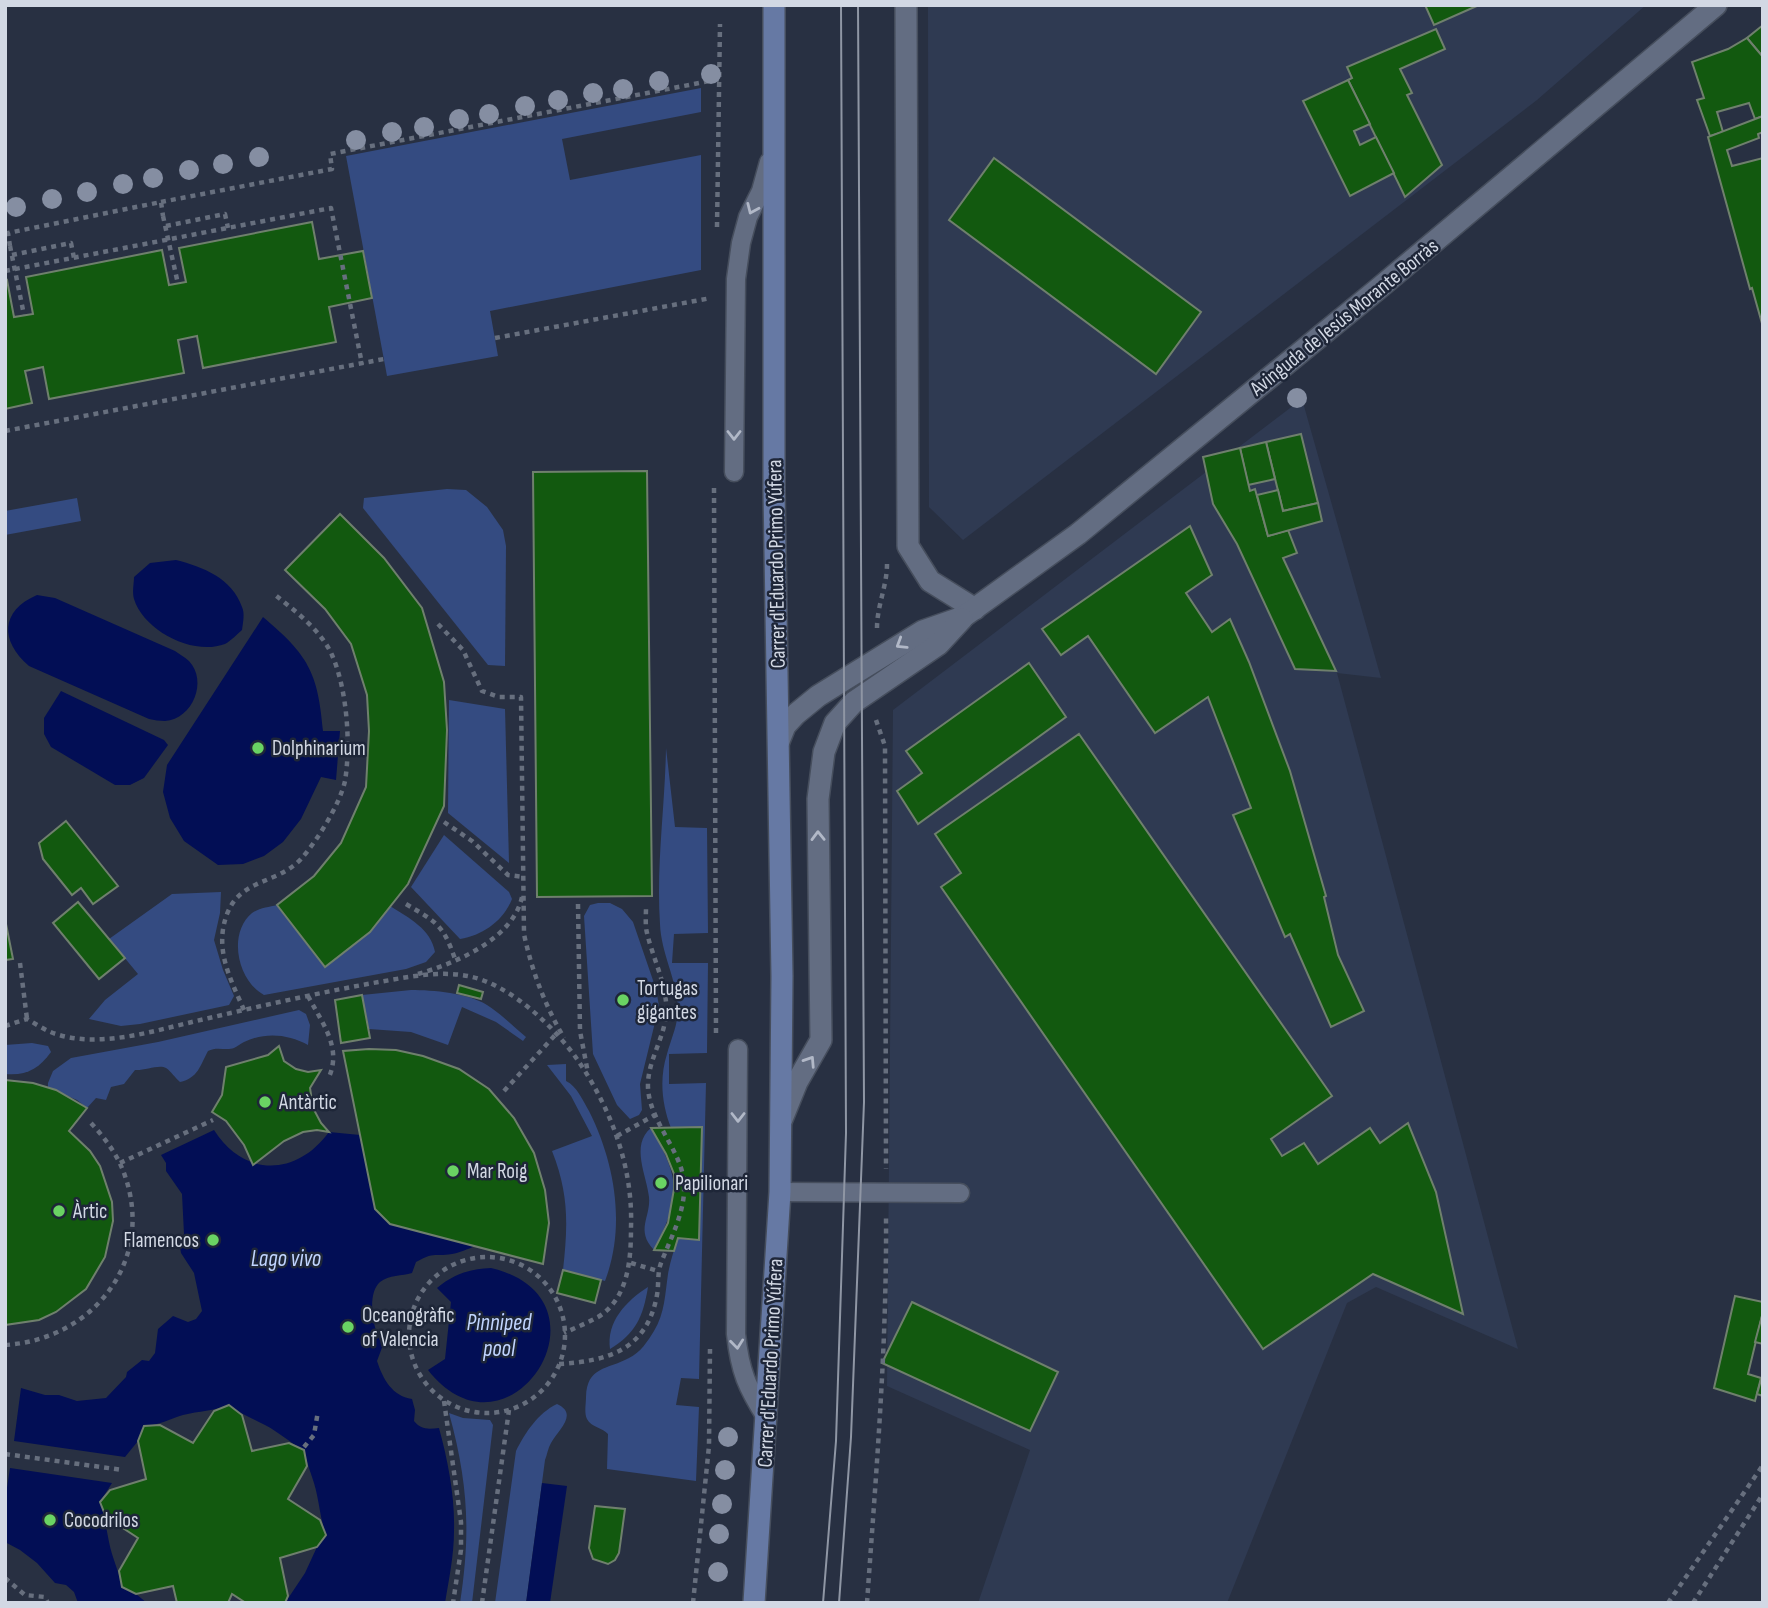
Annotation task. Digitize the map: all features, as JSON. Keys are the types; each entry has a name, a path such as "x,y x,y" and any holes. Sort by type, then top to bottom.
{"main road":[{"name":"Carrer d'Eduardo Primo Yúfera","path":"754,1603 780,1192 781,1122 782,976 774,476 774,5"}],"street":[{"path":"906,5 908,546 930,580 969,613"},
{"name":"Avinguda de Jesús Morante Borràs","path":"835,723 853,702 939,644 969,613 1078,534 1368,298 1716,5"},
{"name":"Avinguda de Jesús Morante Borràs","path":"779,741 785,726 818,696 923,631 969,613"},
{"name":"Carrer d'Eduardo Primo Yúfera","path":"781,1122 797,1082 821,1040 818,799 824,752 835,723"}],"lane":[{"path":"734,472 736,279 748,217 764,183 773,145"},
{"path":"738,1049 736,1334 739,1363 750,1391 767,1419"},
{"path":"780,1192 960,1193"}],"path":[{"path":"717,227 720,24"},
{"path":"24,315 8,233 332,170 330,154 720,79"},
{"path":"161,202 178,284"},
{"path":"5,271 331,208 362,364"},
{"path":"166,226 225,214 228,228"},
{"path":"12,255 71,243 74,258"},
{"path":"495,338 715,297"},
{"path":"5,431 384,359"},
{"path":"714,476 715,1047"},
{"path":"244,1010 225,967 221,943 227,915 238,894 276,877 299,860 322,832 344,782 347,731 345,699 331,654 310,624 274,594"},
{"path":"438,624 463,650 482,691 499,697 521,697 524,934 532,969 547,1009 573,1054"},
{"path":"867,1603 886,1300 885,746 875,719"},
{"path":"444,822 472,842 501,871 508,875 524,877"},
{"path":"402,978 455,959 501,932 519,912 524,886"},
{"path":"405,904 439,924 446,932 455,959"},
{"path":"578,904 580,1031 589,1077"},
{"path":"559,1364 590,1362 620,1353 638,1338 657,1296 658,1271 683,1208 684,1180 655,1115 648,1088 652,1057 667,1015 664,991 646,930 646,907"},
{"path":"20,963 27,1019"},
{"path":"5,1026 27,1019 55,1034 77,1038 143,1034 308,996 402,978 449,974 471,976 501,990 528,1008 556,1033 589,1077 618,1136 628,1175 632,1215 631,1263 619,1294 600,1316 564,1333"},
{"path":"308,996 331,1039 335,1063 329,1077"},
{"path":"504,1091 556,1033"},
{"path":"618,1136 655,1115"},
{"path":"120,1163 213,1120"},
{"path":"5,1345 24,1343 66,1330 100,1302 114,1284 123,1265 130,1243 131,1199 120,1163 90,1122"},
{"path":"479,1256 500,1257 520,1264 538,1276 552,1292 561,1312 564,1333 559,1364 539,1392 525,1403 509,1409 492,1413 475,1412 444,1400 428,1386 416,1368 410,1348 409,1326 414,1306 425,1287 440,1272 458,1261 479,1256"},
{"path":"631,1263 658,1271"},
{"path":"693,1603 709,1446 711,1336"},
{"path":"444,1400 461,1522 461,1550 453,1603"},
{"path":"482,1603 509,1409"},
{"path":"304,1447 314,1435 318,1411"},
{"path":"5,1454 123,1470"},
{"path":"1668,1603 1763,1465"},
{"path":"1693,1603 1763,1494"},
{"path":"5,1578 25,1595 45,1597 48,1603"}],"shaded area":[{"path":"928,5 1646,5 1537,100 963,540 929,507"},
{"path":"701,88 701,112 562,139 570,180 701,155 701,270 490,311 498,356 387,376 346,156"},
{"path":"1302,399 1381,678 1337,673 1518,1349 1376,1287 1347,1303 1227,1603 978,1603 1030,1450 887,1386 893,710"},
{"path":"447,489 466,490 487,507 503,530 506,546 505,666 488,665 363,508 364,498"},
{"path":"77,498 81,521 5,535 5,511"},
{"path":"449,700 505,709 509,863 448,813"},
{"path":"666,748 675,827 707,828 708,933 674,934 672,963 708,963 707,1053 669,1054 669,1084 706,1083 699,1379 681,1378 676,1405 699,1407 696,1481 607,1469 608,1434 589,1422 585,1411 587,1387 594,1374 637,1353 658,1324 678,1238 698,1240 702,1127 671,1128 663,1092 663,1073 678,1008 660,924 659,880"},
{"path":"444,835 509,892 512,899 503,914 491,926 460,939 411,887"},
{"path":"221,892 214,940 234,996 229,1005 121,1026 89,1019 105,1000 138,974 109,939 172,894"},
{"path":"610,903 622,909 633,922 656,989 659,1006 640,1084 642,1110 639,1115 630,1119 617,1105 593,1054 584,916 590,905"},
{"path":"277,905 325,967 370,932 390,906 424,931 435,952 426,962 406,969 264,995 255,988 242,968 238,944 244,922 252,913"},
{"path":"411,990 450,993 479,1001 497,1012 526,1037 523,1041 496,1022 462,1007 448,1045 411,1032 369,1029 362,995"},
{"path":"299,1010 306,1014 310,1025 308,1045 293,1038 268,1036 252,1039 231,1049 211,1050 195,1074 180,1082 163,1067 135,1070 124,1084 111,1087 106,1100 96,1098 87,1108 77,1100 48,1088 53,1071 71,1058 158,1042"},
{"path":"32,1043 48,1046 51,1052 42,1063 31,1070 19,1074 5,1074 5,1045"},
{"path":"566,1064 566,1081 577,1090 598,1131 615,1195 615,1239 605,1281 563,1270 566,1210 562,1181 552,1151 592,1136 571,1096 547,1065"},
{"path":"651,1128 668,1161 674,1188 669,1215 654,1250 645,1236 649,1197 641,1161 642,1143"},
{"path":"648,1287 637,1323 626,1337 610,1349 614,1321 632,1299"},
{"path":"557,1404 563,1408 567,1417 550,1445 545,1460 526,1603 495,1603 516,1451 533,1424"},
{"path":"449,1413 463,1418 490,1420 493,1425 472,1603 460,1603 466,1553 466,1507 460,1462"}],"water":[{"path":"176,560 215,575 231,588 237,597 244,618 242,630 227,643 199,647 171,638 139,611 133,596 134,577 150,563"},
{"path":"37,595 55,598 186,658 195,669 197,679 195,698 190,706 175,719 149,719 29,666 13,647 8,627 16,609"},
{"name":"Dolphinarium","path":"263,617 291,643 308,666 318,694 323,731 340,731 336,780 321,777 301,819 283,842 264,856 243,864 218,865 184,841 170,818 163,792 167,765"},
{"path":"61,691 164,740 168,745 144,778 130,785 115,785 51,747 44,734 44,718"},
{"name":"Lago vivo","path":"214,1130 226,1145 240,1156 270,1166 286,1164 301,1157 316,1147 329,1132 360,1135 375,1209 390,1224 475,1246 455,1253 427,1257 416,1262 412,1273 380,1282 373,1295 372,1304 376,1332 383,1345 377,1361 382,1374 389,1386 412,1399 414,1421 419,1426 439,1428 450,1479 454,1518 454,1540 445,1603 285,1603 326,1535 314,1483 304,1450 229,1405 144,1426 138,1441 125,1457 14,1441 21,1388 77,1401 106,1398 126,1377 127,1372 142,1360 149,1361 155,1353 158,1329 173,1316 188,1322 196,1319 202,1311 194,1273 181,1253 179,1241 184,1234 182,1194 166,1171 166,1163 161,1155"},
{"name":"Pinniped pool","path":"491,1268 529,1286 547,1312 550,1341 539,1369 518,1391 490,1402 459,1396 428,1370 445,1359 451,1302 437,1288 462,1273"},
{"path":"10,1468 112,1483 100,1502 112,1554 122,1587 147,1603 78,1603 74,1592 66,1585 55,1583 37,1563 5,1542 5,1501"},
{"path":"542,1483 567,1486 550,1603 526,1603"}],"building":[{"path":"1425,5 1479,5 1434,25"},
{"path":"1763,25 1763,57 1747,38"},
{"path":"1436,29 1445,49 1400,69 1412,93 1407,95 1442,165 1405,197 1348,80 1352,78 1347,67"},
{"path":"1747,38 1763,57 1763,116 1755,119 1749,103 1717,112 1723,132 1710,136 1697,100 1704,98 1692,62 1728,49"},
{"path":"1348,80 1370,124 1354,131 1360,145 1376,137 1394,173 1350,196 1303,101"},
{"path":"1763,116 1763,132 1758,134 1759,138 1727,150 1732,166 1763,158 1763,327 1708,137"},
{"path":"994,158 1201,312 1156,374 949,220"},
{"path":"312,222 319,259 363,251 372,298 329,307 336,342 203,368 197,336 178,340 184,373 49,399 43,367 25,371 32,403 5,409 5,281 7,280 14,317 33,314 26,277 162,250 169,285 186,282 179,248"},
{"path":"1301,434 1318,503 1283,511 1266,442"},
{"path":"1266,442 1275,479 1248,485 1240,448"},
{"path":"1240,448 1250,491 1255,489 1268,536 1288,530 1297,553 1283,558 1336,671 1295,669 1237,544 1213,504 1203,457"},
{"path":"647,471 652,896 537,897 533,472"},
{"path":"1278,490 1283,511 1318,503 1322,521 1268,536 1257,495"},
{"path":"340,514 384,558 422,608 444,682 447,730 444,806 408,884 370,932 325,967 277,905 314,876 341,843 366,787 369,731 367,695 351,644 325,609 285,570"},
{"path":"1190,526 1212,575 1186,593 1212,632 1230,619 1249,662 1290,771 1326,896 1324,897 1338,955 1364,1011 1331,1027 1290,934 1285,937 1233,815 1251,808 1208,697 1155,733 1088,636 1061,655 1042,629"},
{"path":"1029,663 1066,717 918,824 897,791 922,773 906,751"},
{"path":"1079,734 1332,1096 1271,1139 1282,1156 1304,1143 1318,1164 1370,1128 1380,1143 1408,1123 1436,1192 1463,1314 1373,1274 1263,1349 941,887 961,873 935,834"},
{"path":"66,821 118,886 93,904 81,888 72,895 43,859 39,843"},
{"path":"78,902 125,958 99,979 53,923"},
{"path":"5,919 13,959 5,960"},
{"path":"459,985 483,992 481,999 457,993"},
{"path":"362,995 370,1038 341,1043 335,1000"},
{"name":"Antàrtic","path":"279,1046 284,1061 296,1069 308,1072 321,1070 310,1088 313,1108 329,1132 303,1132 284,1141 253,1165 244,1145 226,1121 212,1112 222,1095 226,1067 268,1055"},
{"name":"Mar Roig","path":"396,1050 423,1056 459,1069 489,1089 514,1118 534,1153 545,1190 549,1223 543,1264 390,1224 375,1209 343,1051"},
{"name":"Àrtic","path":"5,1080 33,1083 56,1090 87,1108 69,1131 90,1151 100,1166 112,1202 113,1221 105,1257 86,1289 56,1312 39,1320 5,1325"},
{"path":"702,1127 699,1240 678,1238 674,1251 654,1250 668,1223 674,1174 651,1128"},
{"path":"563,1270 601,1280 595,1303 557,1293"},
{"path":"1735,1296 1763,1302 1748,1374 1761,1378 1755,1401 1714,1388"},
{"path":"912,1302 1058,1372 1030,1431 882,1363"},
{"path":"1763,1312 1763,1344 1755,1342"},
{"path":"1763,1373 1763,1396 1757,1394"},
{"path":"229,1405 242,1415 252,1451 289,1443 304,1450 307,1466 288,1499 320,1520 326,1535 317,1547 280,1558 288,1596 285,1603 246,1603 232,1594 228,1603 177,1603 173,1586 136,1594 122,1587 119,1571 138,1538 106,1517 100,1502 110,1490 146,1479 138,1441 144,1426 160,1425 193,1443 214,1411"},
{"path":"595,1506 625,1509 619,1553 615,1560 608,1564 593,1559 589,1548"}],"tram line":[{"path":"823,1603 836,1441 846,1133 841,5"},
{"path":"839,1603 851,1437 864,1102 858,5"}],"place":[{"name":"Dolphinarium","path":"258,748"},
{"name":"Tortugas gigantes","path":"623,1000"},
{"name":"Antàrtic","path":"265,1102"},
{"name":"Mar Roig","path":"453,1171"},
{"name":"Papilionari","path":"661,1183"},
{"name":"Àrtic","path":"59,1211"},
{"name":"Flamencos","path":"213,1240"},
{"name":"Oceanogràfic of Valencia","path":"348,1327"},
{"name":"Cocodrilos","path":"50,1520"}]}
